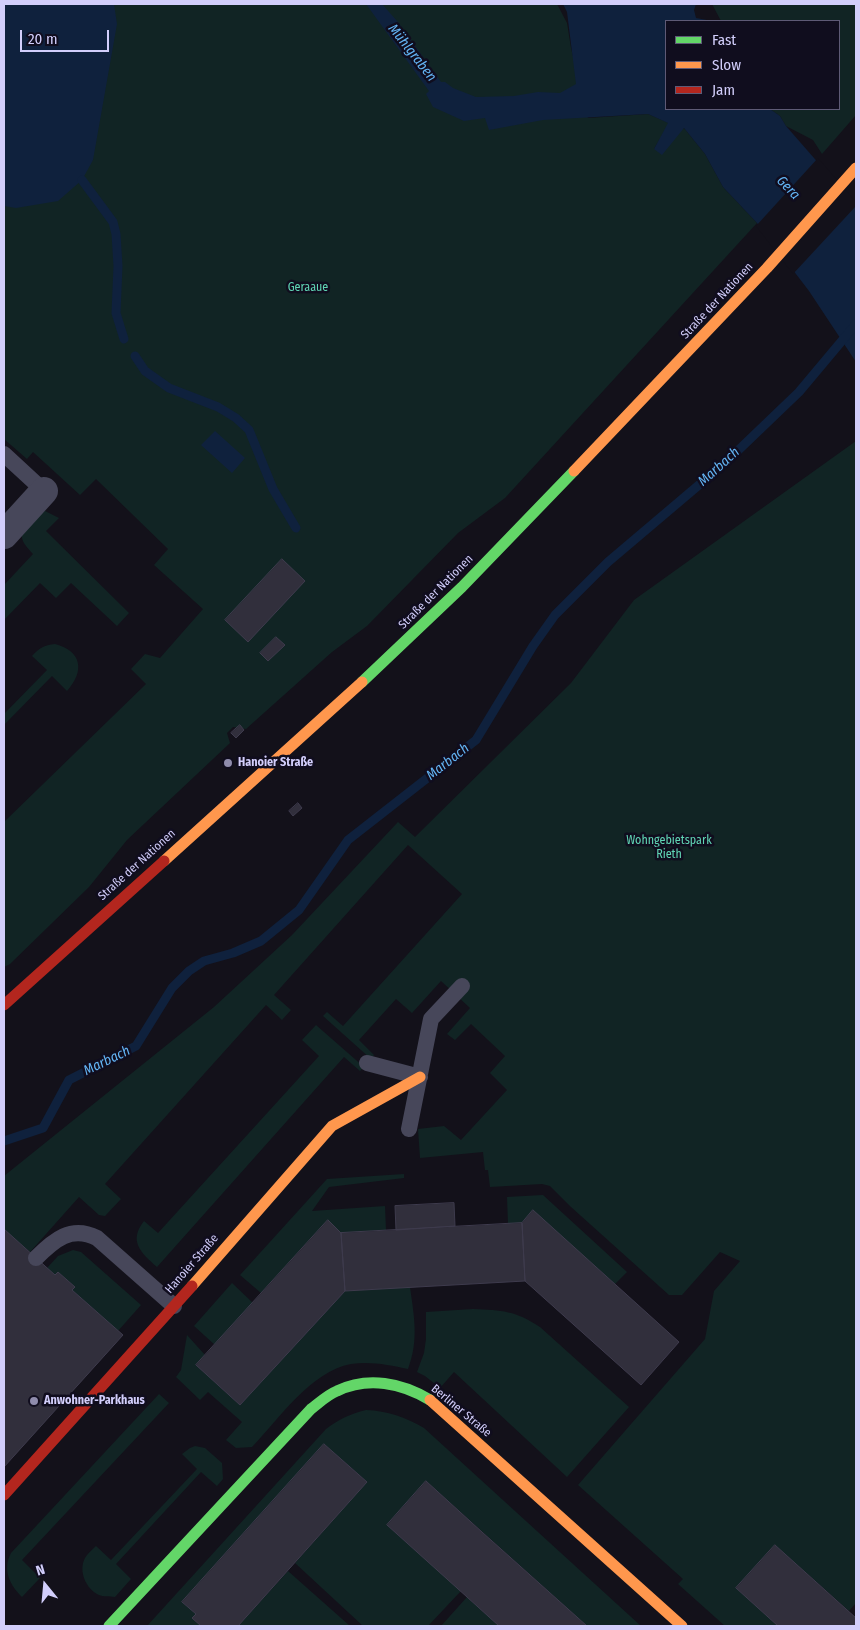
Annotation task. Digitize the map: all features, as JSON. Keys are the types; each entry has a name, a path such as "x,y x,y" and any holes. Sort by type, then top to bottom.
{"street":[{"name":"Straße der Nationen","path":"4,1005 398,649 462,587 767,268 856,168"},
{"path":"4,535 44,491"},
{"name":"Hanoier Straße","path":"4,1495 332,1126 420,1077"},
{"name":"Berliner Straße","path":"109,1626 310,1409 334,1392 345,1387 358,1384 382,1383 407,1388 434,1403 682,1626"}],"lane":[{"path":"4,454 44,491"},
{"path":"409,1129 431,1019 462,986"},
{"path":"368,1063 420,1077"},
{"path":"36,1258 61,1237 71,1233 90,1234 97,1238 174,1306"}],"green space":[{"name":"Geraaue","path":"4,4 557,4 567,23 588,118 648,114 669,123 654,149 684,128 705,154 723,187 757,223 505,498 458,533 367,626 332,652 246,729 233,727 227,733 230,743 127,840 89,887 10,964 4,967 4,822 146,684 131,669 145,654 160,658 203,609 154,565 168,549 96,479 80,495 33,452 27,459 4,439"},
{"path":"712,4 856,4 856,115 822,154 813,140 786,126 780,116 771,110 840,110 840,20 720,20"},
{"name":"Wohngebietspark Rieth","path":"856,441 856,1603 849,1611 775,1545 736,1588 778,1626 725,1626 678,1584 683,1579 578,1485 705,1339 714,1291 740,1261 720,1252 682,1295 669,1295 550,1186 542,1184 490,1187 488,1170 485,1170 483,1152 420,1158 418,1129 444,1126 461,1140 507,1090 490,1073 505,1056 471,1024 455,1040 447,1034 470,1008 441,981 412,1013 396,999 359,1040 374,1055 371,1059 323,1016 327,1012 343,1026 462,894 408,845 274,995 291,1010 282,1020 266,1005 105,1184 121,1199 105,1216 99,1215 79,1197 30,1252 4,1230 4,1176 214,1007 292,935 398,822 415,837 571,683 634,600"},
{"path":"45,511 59,518 46,531 129,613 117,626 71,583 56,598 40,583 4,620 4,585 33,554 23,541 22,533 36,515"},
{"path":"55,644 71,651 78,663 77,676 73,684 67,691 52,676 4,725 4,714 47,670 32,656 42,647"},
{"path":"316,1025 364,1067 360,1071 344,1057 157,1267 138,1246 137,1235 139,1228 144,1221 158,1233 319,1056 302,1040"},
{"path":"404,1174 404,1178 329,1187 312,1211 385,1206 386,1230 341,1233 328,1220 261,1293 240,1275 327,1179"},
{"path":"543,1195 627,1272 615,1284 533,1211 522,1223 508,1224 507,1197"},
{"path":"73,1250 81,1252 141,1305 118,1331 72,1290 75,1287 58,1272 55,1275 47,1268 58,1256"},
{"path":"232,1283 253,1303 215,1345 194,1326"},
{"path":"410,1287 415,1338 408,1369 373,1363 351,1364 336,1368 322,1376 296,1398 252,1447 236,1448 226,1440 242,1422 208,1392 200,1400 176,1377 181,1370 187,1335 205,1355 196,1365 240,1405 345,1291"},
{"path":"473,1309 508,1312 540,1327 629,1407 567,1477 454,1372 440,1388 417,1372 424,1353 426,1312"},
{"path":"159,1394 169,1403 22,1560 40,1578 22,1597 11,1582 7,1571 8,1559 11,1553"},
{"path":"366,1410 396,1415 424,1428 641,1626 587,1626 426,1481 387,1525 461,1591 428,1626 363,1626 295,1563 367,1482 324,1444 182,1602 196,1614 192,1618 201,1626 147,1626 326,1429 345,1417"},
{"path":"195,1446 205,1448 222,1463 223,1479 217,1486 201,1472 116,1564 131,1579 115,1597 101,1596 94,1592 84,1579 82,1568 86,1556 96,1546 111,1560 197,1469 182,1454"},
{"path":"288,1571 350,1626 238,1626"},
{"path":"467,1597 499,1626 441,1626"}],"water":[{"path":"4,4 114,4 117,24 93,160 82,180 58,201 16,208 4,206"},
{"path":"366,4 382,4 397,21 441,82 445,82 453,88 476,97 514,96 538,92 560,93 576,84 567,12 563,4 696,4 694,10 696,18 707,20 665,20 665,110 771,110 780,116 786,126 856,206 856,362 809,291 757,223 723,187 705,154 684,128 662,155 654,149 668,123 648,114 543,120 489,130 485,118 464,121 433,107 426,94 429,91"},
{"path":"215,431 245,458 232,473 201,445"}],"pier":[{"path":"818,158 856,202 856,206 793,274 756,226"}],"building":[{"path":"282,559 305,581 248,642 225,620"},
{"path":"276,637 285,645 268,661 260,653"},
{"path":"240,725 244,730 236,738 231,733"},
{"path":"298,803 302,808 293,816 289,811"},
{"path":"454,1203 455,1226 396,1230 395,1206"},
{"path":"533,1210 679,1342 641,1385 525,1281 522,1223"},
{"path":"328,1220 341,1233 345,1291 240,1405 196,1365"},
{"path":"522,1223 525,1281 345,1291 341,1233"},
{"name":"Anwohner-Parkhaus","path":"4,1229 55,1275 58,1272 75,1287 72,1290 123,1335 4,1467"},
{"path":"324,1444 367,1482 238,1626 201,1626 192,1618 196,1614 182,1602"},
{"path":"426,1481 587,1626 499,1626 387,1525"},
{"path":"775,1545 856,1618 856,1626 778,1626 736,1588"}],"waterway":[{"path":"82,180 113,222 116,234 118,266 116,313 124,339"},
{"name":"Marbach","path":"4,1141 43,1128 69,1080 136,1046 172,988 189,971 204,961 233,953 261,941 299,910 348,840 476,740 533,646 555,615 608,562 726,462 799,392 856,324"},
{"path":"135,356 145,371 169,388 218,407 236,418 249,430 273,489 296,528"}],"traffic: fast":[{"path":"362,682 462,587 574,471"},
{"path":"109,1626 311,1409 326,1397 349,1386 373,1383 408,1389 430,1400"}],"traffic: slow":[{"path":"574,471 767,268 856,168"},
{"path":"164,861 362,682"},
{"path":"192,1286 332,1126 420,1077"},
{"path":"430,1400 682,1626"}],"traffic: jam":[{"path":"4,1005 164,861"},
{"path":"4,1495 192,1286"}],"place":[{"name":"Hanoier Straße","path":"228,763"},
{"name":"Anwohner-Parkhaus","path":"34,1401"}],"water label":[{"name":"Mühlgraben","path":"412,53"},
{"name":"Gera","path":"788,188"}]}
